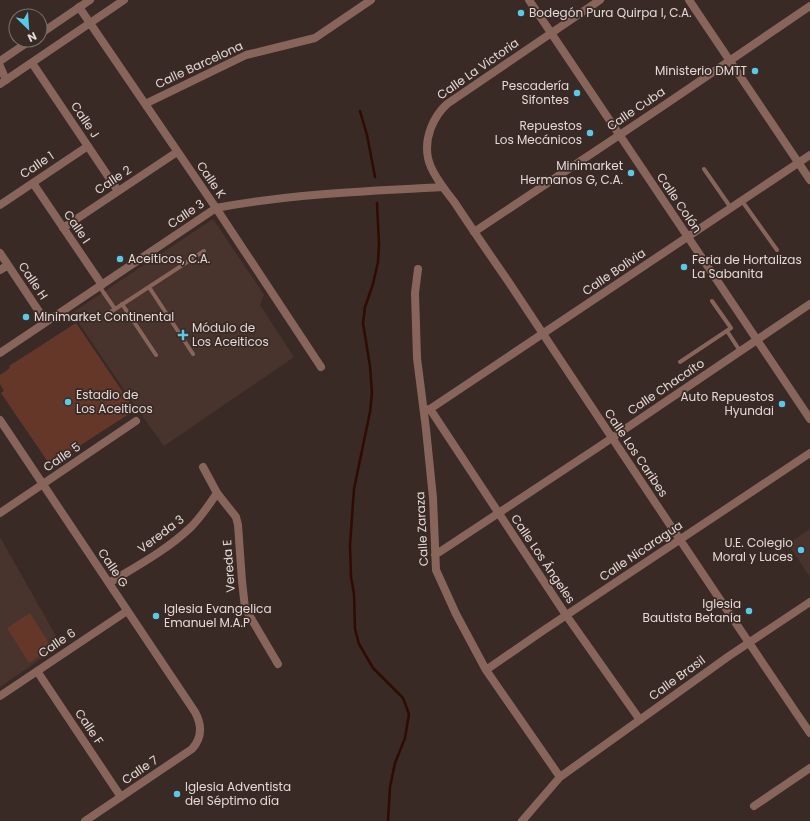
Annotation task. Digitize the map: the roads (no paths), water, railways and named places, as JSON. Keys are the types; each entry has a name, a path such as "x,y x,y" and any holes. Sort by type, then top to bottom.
{"street":[{"path":"48,28 90,0"},
{"path":"0,66 3,82 124,0"},
{"name":"Calle Barcelona","path":"145,104 246,55 315,38 371,0"},
{"name":"Calle Colón","path":"529,0 810,419"},
{"name":"Calle La Victoria","path":"443,187 431,168 428,159 428,140 434,119 447,104 600,0"},
{"path":"689,0 810,180"},
{"name":"Calle Cuba","path":"474,232 810,6"},
{"name":"Calle K","path":"79,7 216,208 321,367"},
{"path":"0,61 19,48"},
{"name":"Calle J","path":"32,63 118,191"},
{"name":"Calle 1","path":"0,205 88,146"},
{"name":"Calle 2","path":"63,228 177,152"},
{"name":"Calle Bolivia","path":"427,409 543,334 810,155"},
{"name":"Calle I","path":"33,183 101,285"},
{"name":"Calle 3","path":"0,353 216,208 320,194 443,187"},
{"name":"Calle Los Caribes","path":"443,187 810,733"},
{"name":"Calle H","path":"0,253 46,322"},
{"path":"0,270 8,265"},
{"name":"Calle Zaraza","path":"418,269 415,293 417,358 427,409 436,570 441,584 475,652 560,777"},
{"name":"Calle Chacaíto","path":"435,554 612,438 810,304"},
{"name":"Calle Los Ángeles","path":"427,409 566,615 640,720"},
{"name":"Calle G","path":"0,420 195,712 199,721 200,732"},
{"name":"Calle 5","path":"0,513 136,421"},
{"name":"Calle Nicaragua","path":"486,670 810,453"},
{"name":"Vereda E","path":"203,467 217,493 232,511 238,523 245,608 278,664"},
{"name":"Vereda 3","path":"109,583 152,557 178,538 202,515 217,493"},
{"name":"Calle Brasil","path":"522,821 560,777 749,643 810,602"},
{"name":"Calle 6","path":"0,696 127,611"},
{"name":"Calle F","path":"37,671 121,797"},
{"name":"Calle 7","path":"85,821 192,749 198,741 200,732"},
{"path":"754,806 810,768"}],"lane":[{"path":"704,169 731,208"},
{"path":"742,201 776,250"},
{"path":"106,315 204,251"},
{"path":"101,285 115,309"},
{"path":"149,287 193,354"},
{"path":"680,362 731,328 712,301"},
{"path":"122,304 156,355"},
{"path":"726,331 740,351"}],"waterway":[{"path":"360,111 367,135 375,177"},
{"path":"377,203 379,244 378,262 373,284 365,307 363,323 370,366 372,393 370,412 354,489 350,545 355,629 359,644 373,668 403,698 409,714 405,738 395,763 390,787 388,821"}],"place":[{"name":"Bodegón Pura Quirpa I, C.A.","path":"521,13"},
{"name":"Ministerio DMTT","path":"755,71"},
{"name":"Pescadería Sifontes","path":"577,93"},
{"name":"Repuestos Los Mecánicos","path":"590,133"},
{"name":"Minimarket Hermanos G, C.A.","path":"631,173"},
{"name":"Aceiticos, C.A.","path":"120,259"},
{"name":"Feria de Hortalizas La Sabanita","path":"684,267"},
{"name":"Minimarket Continental","path":"26,317"},
{"name":"Módulo de Los Aceiticos","path":"183,335"},
{"name":"Estadio de Los Aceiticos","path":"68,402"},
{"name":"Auto Repuestos Hyundai","path":"782,404"},
{"name":"U.E. Colegio Moral y Luces","path":"801,550"},
{"name":"Iglesia Bautista Betania","path":"749,611"},
{"name":"Iglesia Evangelica Emanuel M.A.P","path":"156,616"},
{"name":"Iglesia Adventista del Séptimo día","path":"177,794"}]}
